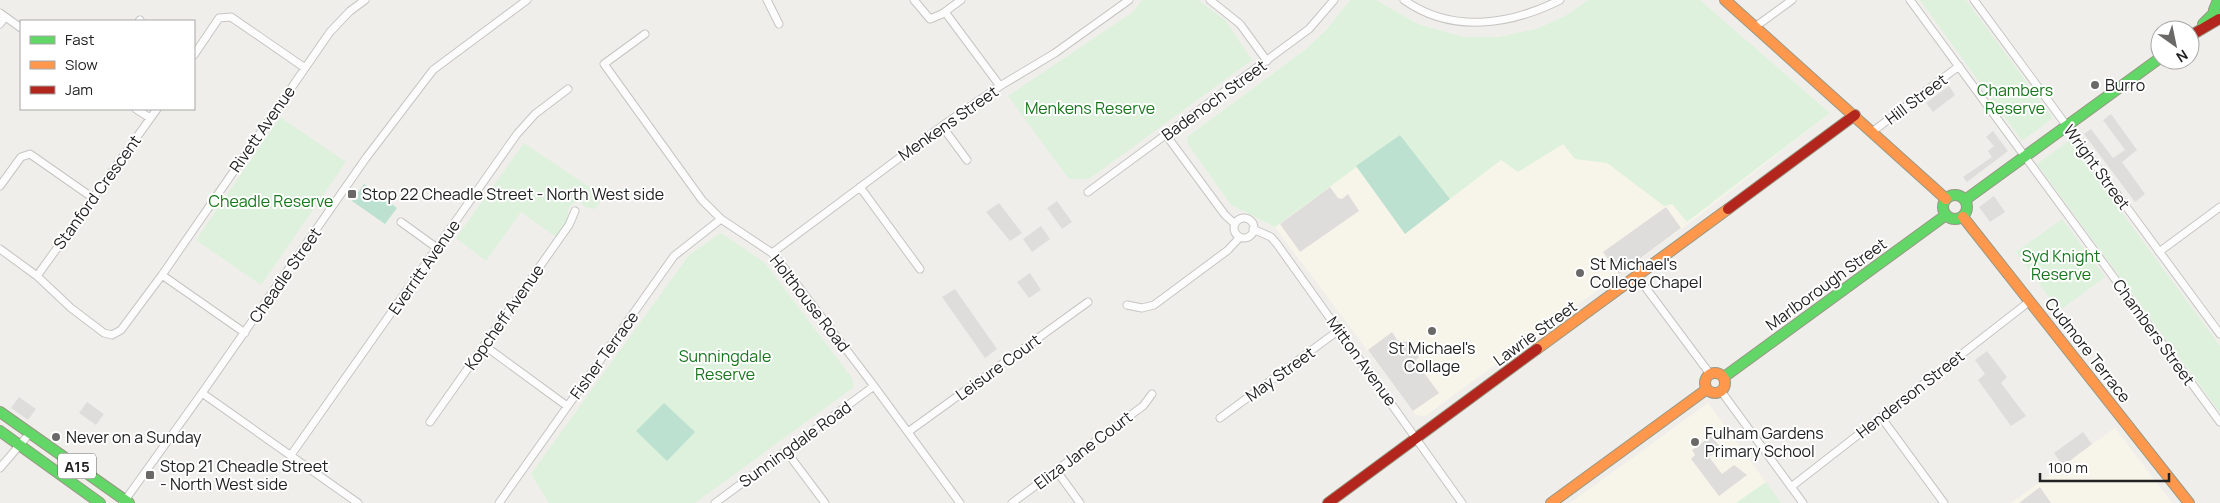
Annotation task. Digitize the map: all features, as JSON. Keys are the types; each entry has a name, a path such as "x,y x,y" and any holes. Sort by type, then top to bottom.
{"street":[{"name":"Rivett Avenue","path":"38,276 71,308 104,332 112,335 121,330 162,275 339,22 365,0"},
{"path":"767,0 779,24"},
{"path":"914,0 930,19 945,12 961,0"},
{"name":"Menkens Street","path":"772,252 942,126 1000,86 1055,53 1129,0"},
{"path":"1210,0 1240,24 1267,61"},
{"name":"Badenoch Street","path":"1088,192 1309,29 1334,0"},
{"path":"1404,0 1417,9 1470,24 1517,18 1560,0"},
{"path":"1725,0 1855,115 1946,199"},
{"path":"1755,27 1792,0"},
{"name":"Chambers Street","path":"1910,0 2220,422"},
{"name":"Wright Street","path":"1974,0 2220,334"},
{"name":"Cheadle Street","path":"125,502 366,158 422,82 433,70 524,1"},
{"path":"2200,27 2217,9"},
{"path":"945,12 1000,86"},
{"path":"0,24 3,15 20,27"},
{"path":"195,53 218,18 226,16 231,17 305,68"},
{"name":"Holthouse Road","path":"645,34 604,64 702,200 721,218 772,252 960,503"},
{"path":"1965,200 2150,65"},
{"name":"Hill Street","path":"1872,132 1959,66"},
{"name":"Everritt Avenue","path":"291,455 517,134 535,114 568,89"},
{"path":"138,110 150,118"},
{"name":"Stanford Crescent","path":"38,276 156,110"},
{"name":"Lawrie Street","path":"1328,503 1855,115"},
{"path":"942,126 967,160"},
{"path":"1166,135 1225,215 1235,224"},
{"path":"0,186 21,156 30,154 93,198"},
{"path":"860,187 920,269"},
{"path":"1958,195 1965,200 1967,210 1963,216 1956,220 1946,215 1942,207 1946,199 1958,195"},
{"path":"2159,252 2220,207"},
{"name":"Kopcheff Avenue","path":"430,422 569,225 575,211"},
{"name":"Marlborough Street","path":"1724,377 1946,215"},
{"name":"Cudmore Terrace","path":"1963,216 2189,503"},
{"name":"Fisher Terrace","path":"499,503 674,256 721,218"},
{"path":"1127,305 1142,308 1154,305 1228,250 1240,237 1249,236 1253,228 1251,222 1244,219 1235,224"},
{"path":"400,222 437,248"},
{"path":"1235,224 1234,230 1240,237"},
{"name":"Mitton Avenue","path":"1253,228 1271,236 1462,503"},
{"path":"0,249 38,276"},
{"path":"162,275 245,333"},
{"path":"1637,276 1710,374"},
{"name":"Henderson Street","path":"1791,487 2030,301"},
{"name":"Leisure Court","path":"908,432 1088,302"},
{"name":"May Street","path":"1220,418 1339,330"},
{"path":"485,346 567,406"},
{"path":"1718,373 1724,377 1725,386 1721,392 1712,393 1707,389 1704,383 1710,374 1718,373"},
{"name":"Sunningdale Road","path":"715,503 874,386"},
{"path":"1551,503 1707,389"},
{"path":"1721,392 1803,503"},
{"path":"202,393 354,502"},
{"name":"Eliza Jane Court","path":"1012,503 1143,406 1152,394"},
{"name":"A15","path":"0,412 125,502"},
{"path":"1881,417 1944,503"},
{"name":"A15","path":"0,431 100,503"},
{"path":"0,468 30,433"},
{"path":"786,451 825,503"},
{"path":"1056,470 1080,503"}],"shaded area":[{"path":"1350,0 1376,0 1418,24 1464,37 1498,37 1536,29 1565,16 1588,0 1700,0 1830,113 1692,221 1425,416 1416,415 1275,227 1231,205 1187,143 1187,137 1306,49 1327,29"},
{"path":"1949,86 1955,95 1933,112 1926,103"},
{"path":"2111,114 2137,150 2122,162 2145,194 2135,202 2084,134 2091,129 2113,158 2125,150 2103,120"},
{"path":"1993,131 2008,151 1967,182 1963,177 1992,157 1988,151 1994,146 1986,137"},
{"path":"1330,187 1338,198 1342,199 1348,194 1359,211 1300,252 1280,224"},
{"path":"1994,196 2005,212 1990,222 1979,207"},
{"path":"1057,201 1072,222 1062,229 1047,208"},
{"path":"999,203 1022,233 1010,241 986,212"},
{"path":"1666,207 1681,228 1619,274 1603,252"},
{"path":"1041,226 1050,239 1032,252 1023,239"},
{"path":"1030,273 1041,290 1029,298 1017,282"},
{"path":"955,289 997,349 985,358 942,297"},
{"path":"1392,332 1397,340 1407,341 1419,357 1415,361 1439,393 1413,411 1368,350"},
{"path":"1987,351 2007,377 2001,383 2026,416 2011,426 1978,380 1985,374 1975,360"},
{"path":"19,397 36,409 28,420 11,408"},
{"path":"87,402 104,414 96,425 79,413"},
{"name":"Fulham Gardens Primary School","path":"1708,403 1781,503 1570,503"},
{"path":"2115,428 2172,503 2011,503"},
{"path":"2083,432 2092,444 2063,466 2054,453"},
{"path":"1711,436 1721,448 1709,457 1722,474 1734,465 1747,475 1719,496 1691,459 1695,455 1692,450"},
{"path":"2040,487 2051,503 2019,503"}],"green space":[{"name":"Menkens Reserve","path":"1142,0 1198,0 1225,20 1252,60 1089,179 1069,179 1008,96 1133,12"},
{"path":"1350,0 1376,0 1418,24 1464,37 1498,37 1536,29 1565,16 1588,0 1700,0 1830,113 1687,222 1672,204 1664,206 1607,163 1575,159 1563,144 1518,172 1501,160 1450,199 1400,135 1275,227 1231,205 1187,143 1187,137 1306,49 1327,29"},
{"name":"Chambers Reserve","path":"1920,0 1966,0 2053,118 2022,141"},
{"name":"Cheadle Reserve","path":"280,117 346,162 261,285 196,240"},
{"path":"1400,135 1450,199 1405,234 1356,166"},
{"path":"2069,141 2220,346 2220,413 2037,164"},
{"path":"524,143 604,197 595,209 585,207 580,202 573,204 568,210 568,221 556,237 521,212 486,261 456,238"},
{"path":"364,184 397,208 385,224 352,201"},
{"name":"Syd Knight Reserve","path":"2062,219 2105,277 2059,311 2016,252"},
{"name":"Sunningdale Reserve","path":"721,233 764,262 852,378 854,387 695,503 549,503 531,474 689,255"},
{"path":"664,403 695,432 667,461 636,431"},
{"path":"1766,482 1781,503 1736,503"}],"traffic: fast":[{"path":"2217,17 2214,10 2218,0"},
{"path":"2203,24 2215,12"},
{"path":"1965,200 2150,65"},
{"path":"1955,195 1964,198 1967,207 1964,216 1955,219 1946,216 1943,207 1946,198 1955,195"},
{"path":"1724,377 1946,215"},
{"path":"0,412 129,503"},
{"path":"0,431 100,503"}],"traffic: slow":[{"path":"1725,0 1946,199"},
{"path":"1537,349 1728,209"},
{"path":"1963,217 2189,503"},
{"path":"1711,373 1719,373 1725,379 1725,383 1725,387 1719,393 1711,393 1705,387 1705,379 1711,373"},
{"path":"1551,503 1707,389"}],"traffic: jam":[{"path":"2200,30 2219,19"},
{"path":"1728,209 1855,115"},
{"path":"1328,503 1537,349"}],"place":[{"name":"Burro","path":"2095,85"},
{"name":"Stop 22 Cheadle Street - North West side","path":"352,194"},
{"name":"St Michael's College Chapel","path":"1580,273"},
{"name":"St Michael's Collage","path":"1432,331"},
{"name":"Never on a Sunday","path":"56,437"},
{"name":"Fulham Gardens Primary School","path":"1695,442"},
{"name":"Stop 21 Cheadle Street - North West side","path":"150,475"}]}
